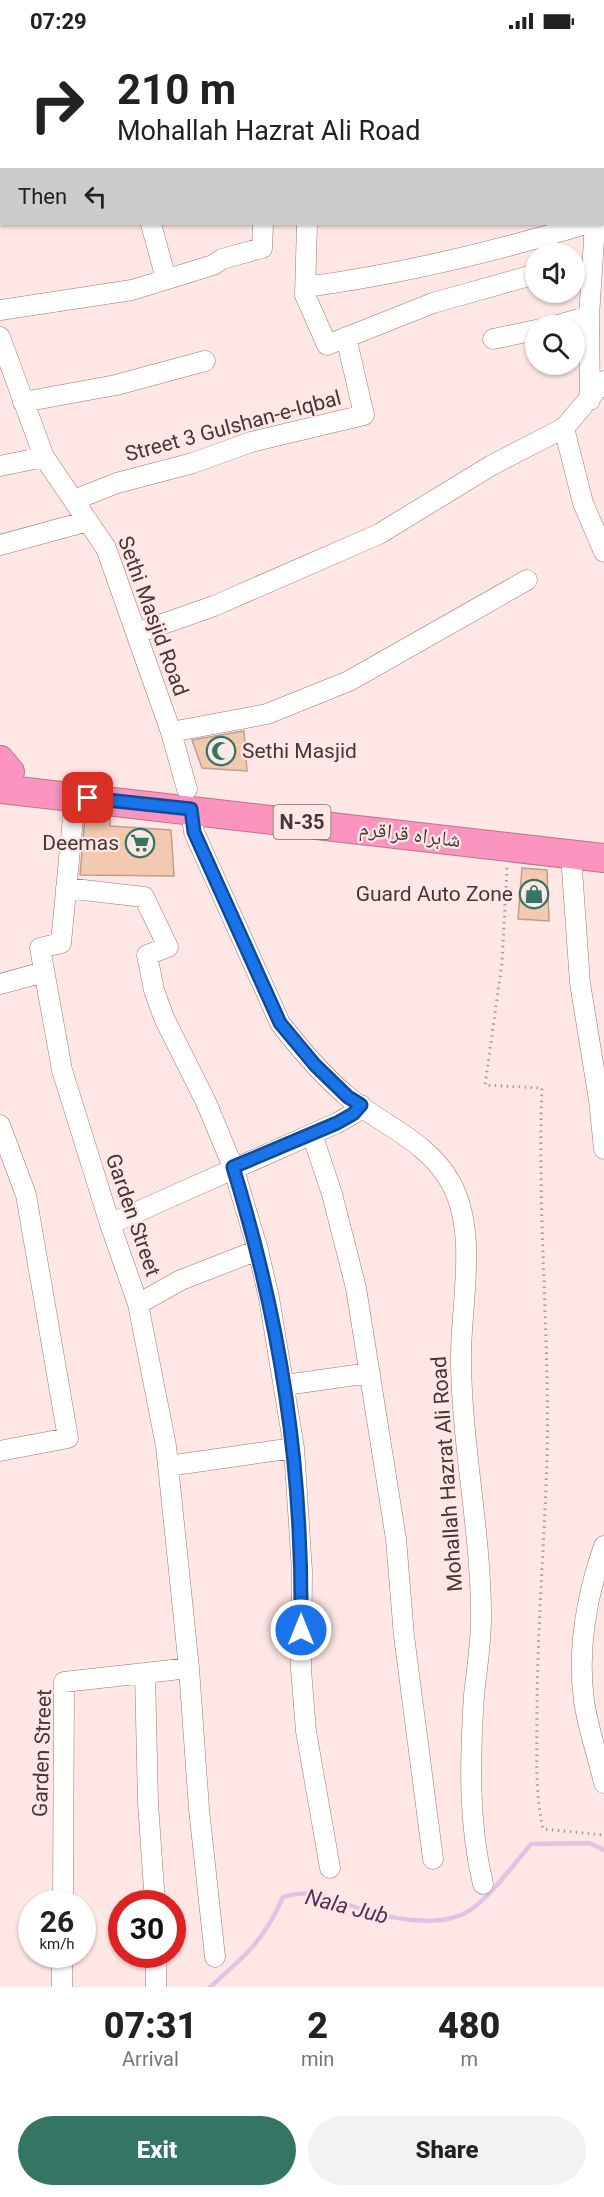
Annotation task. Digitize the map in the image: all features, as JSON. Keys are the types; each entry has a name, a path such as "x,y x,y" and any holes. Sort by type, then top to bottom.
{"highway":[{"name":"شاہراہ قراقرم","path":"3,773 604,858"},
{"name":"شاہراہ قراقرم","path":"3,773 75,797 189,799 604,838"}],"street":[{"path":"151,225 166,279"},
{"path":"0,310 95,297 166,279 262,248 263,225"},
{"path":"307,225 305,295 327,345 433,303 525,277"},
{"path":"306,287 348,281 497,251 583,225"},
{"path":"585,252 595,225"},
{"path":"585,277 589,316 590,400"},
{"path":"585,317 589,316"},
{"path":"493,339 525,332"},
{"name":"Sethi Masjid Road","path":"0,337 44,457 106,548 171,732 189,799"},
{"name":"Street 3 Gulshan-e-Iqbal","path":"74,500 117,483 193,463 251,442 364,415 346,338"},
{"path":"23,402 116,385 205,361"},
{"path":"136,633 214,606 379,534 492,465 564,428 604,381"},
{"path":"564,428 583,503 604,552"},
{"path":"0,466 44,457"},
{"path":"0,545 88,521"},
{"path":"171,732 267,714 349,681 527,580"},
{"name":"Garden Street","path":"75,797 61,943 40,948 62,1070 110,1224 138,1304 168,1466 189,1668 199,1809 214,1957"},
{"name":"Mohallah Hazrat Ali Road","path":"189,799 194,832 280,1023 315,1065 348,1097 412,1138 442,1168 452,1185 465,1232 461,1374 481,1612 474,1699 471,1798 475,1852 483,1884"},
{"path":"571,855 580,983 600,1100 604,1149"},
{"path":"66,888 144,897 168,947 147,955 154,990 164,1018 206,1102 233,1167 258,1250 285,1385 294,1448 302,1571 301,1669 304,1710 315,1795 330,1868"},
{"path":"0,984 44,972"},
{"path":"110,1224 233,1167 312,1134 353,1114 361,1105"},
{"path":"0,1125 26,1195 68,1438 0,1451"},
{"path":"312,1134 332,1194 356,1288 396,1539 404,1636 434,1859"},
{"path":"138,1304 181,1280 258,1250"},
{"path":"285,1385 370,1373"},
{"path":"168,1466 294,1448"},
{"path":"604,1546 595,1571 582,1632 584,1701 604,1783"},
{"name":"Garden Street","path":"63,1890 64,1682 189,1668"},
{"path":"145,1673 148,1803 154,1890"},
{"path":"62,1968 62,1987"},
{"path":"156,1968 156,1987"}],"path":[{"path":"508,845 502,963 485,1085 542,1088 540,1160 546,1336 547,1458 537,1659 537,1802 543,1829 604,1835"}],"building":[{"name":"Sethi Masjid","path":"244,731 247,771 202,768 192,740"},
{"name":"Deemas","path":"85,817 110,818 110,826 171,830 174,876 80,875"},
{"name":"Guard Auto Zone","path":"522,868 547,870 549,921 518,919"}],"waterway":[{"name":"Nala Jub","path":"210,1987 234,1966 261,1937 283,1897 300,1894 316,1895 394,1918 428,1921 445,1919 460,1915 481,1902 531,1844 589,1843 604,1850"}],"place":[{"name":"Sethi Masjid","path":"221,751"},
{"name":"Deemas","path":"140,843"},
{"name":"Guard Auto Zone","path":"534,894"}],"route":[{"path":"88,798 191,809 194,832 280,1023 315,1065 348,1097 361,1105 353,1114 337,1123 233,1167 258,1250 284,1379 294,1448 302,1571 301,1630"}]}
